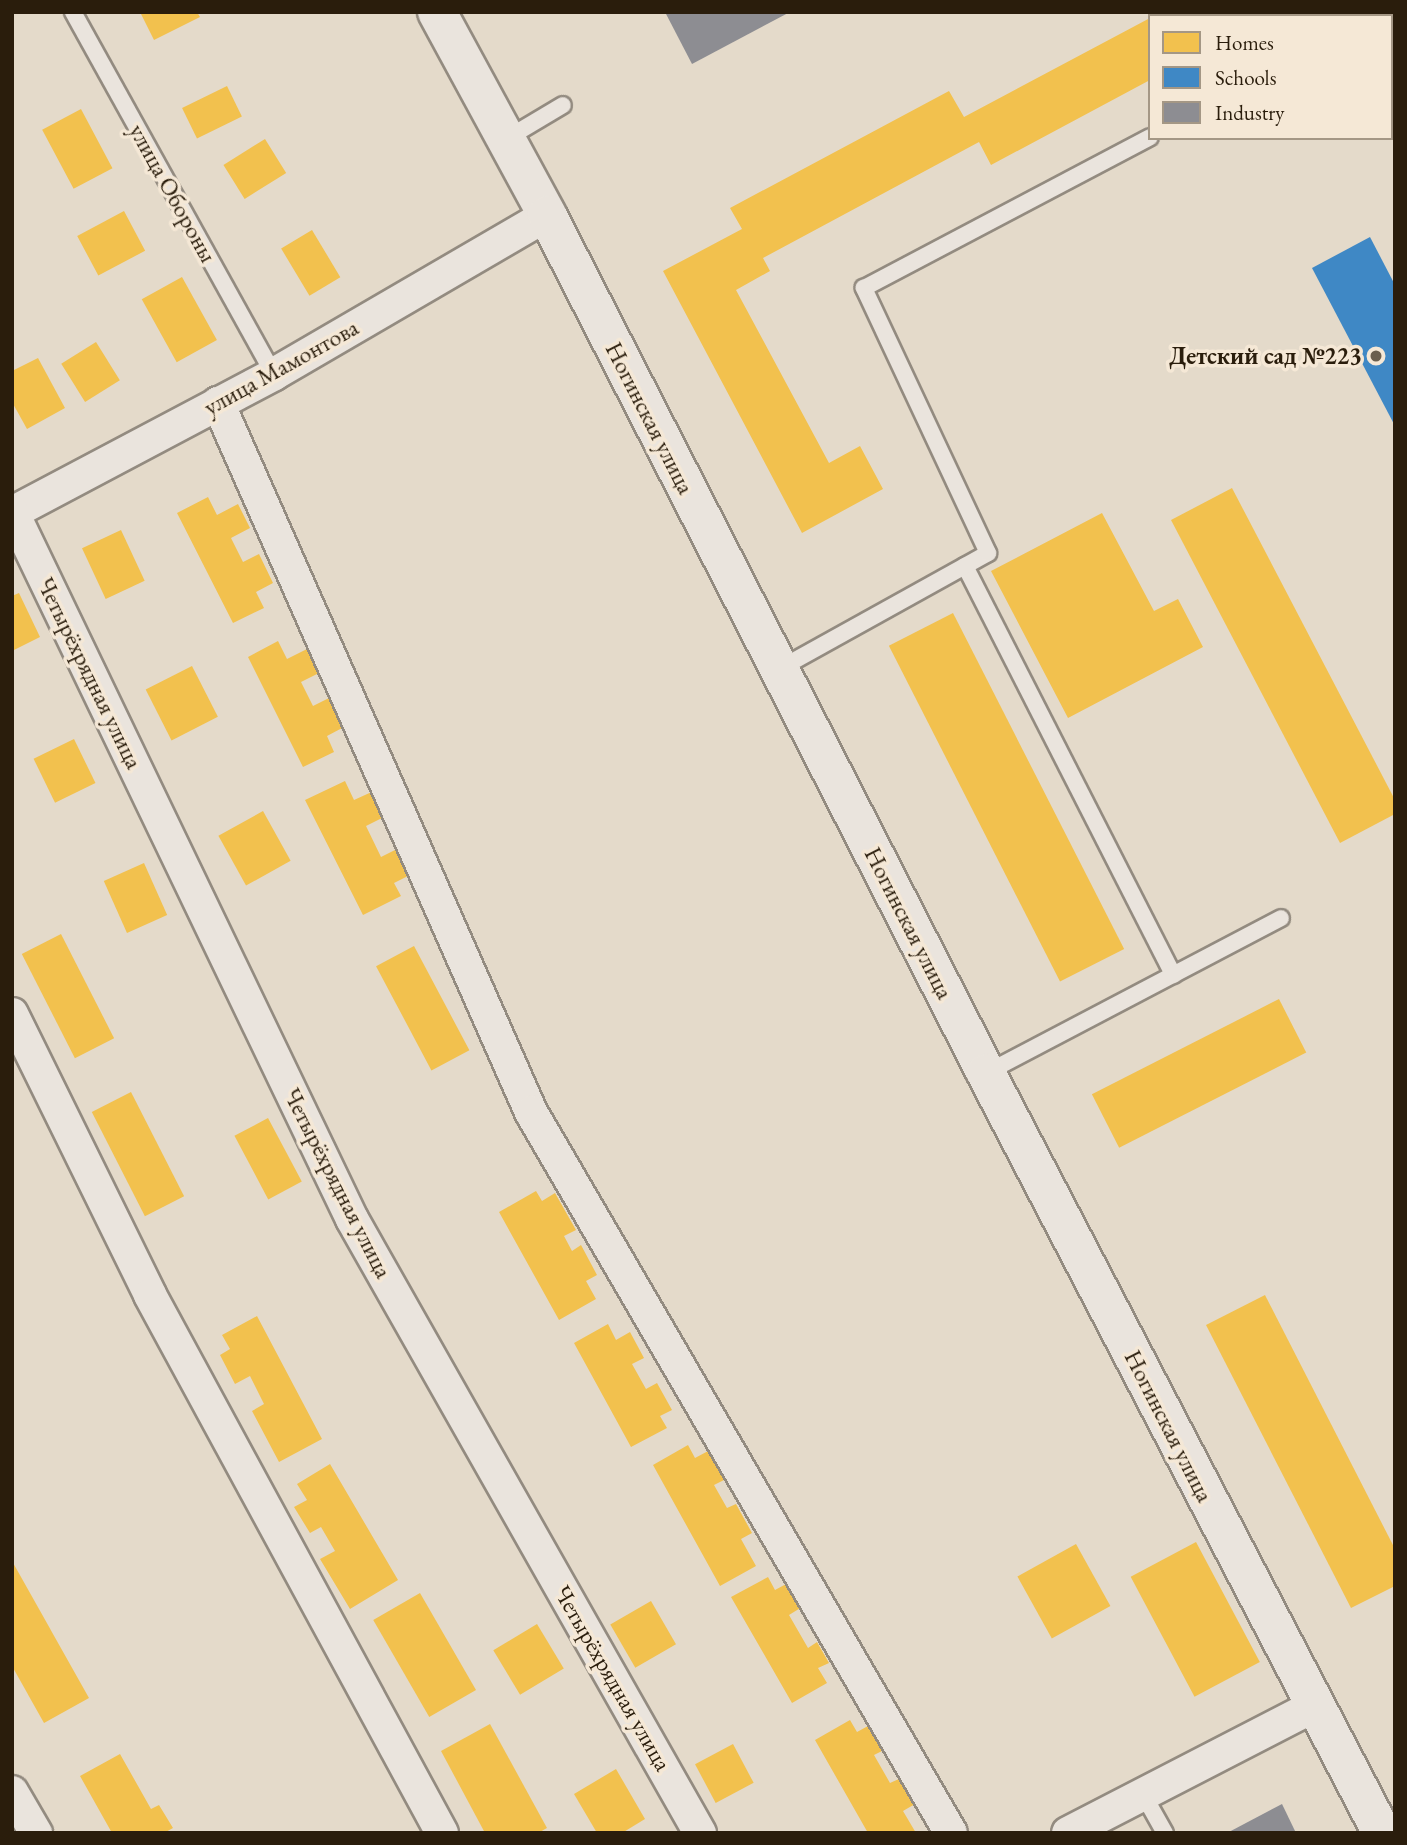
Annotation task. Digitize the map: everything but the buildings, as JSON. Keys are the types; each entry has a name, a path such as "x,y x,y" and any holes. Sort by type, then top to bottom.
{"street":[{"name":"Ногинская улица","path":"437,12 547,215 986,1073 1381,1833"},
{"name":"улица Мамонтова","path":"13,513 274,374 547,215"},
{"path":"218,402 531,1111 951,1833"},
{"name":"Четырёхрядная улица","path":"13,513 352,1219 700,1833"},
{"path":"12,1014 150,1295 442,1833"},
{"path":"1068,1833 1314,1706"},
{"path":"12,1792 36,1833"}],"lane":[{"name":"улица Обороны","path":"73,12 274,374"},
{"path":"506,139 563,105"},
{"path":"779,668 988,553 864,288 1148,138"},
{"path":"965,566 1172,975"},
{"path":"986,1073 1281,918"},
{"path":"1143,1794 1165,1833"}],"place":[{"name":"Детский сад №223","path":"1376,356"}]}
